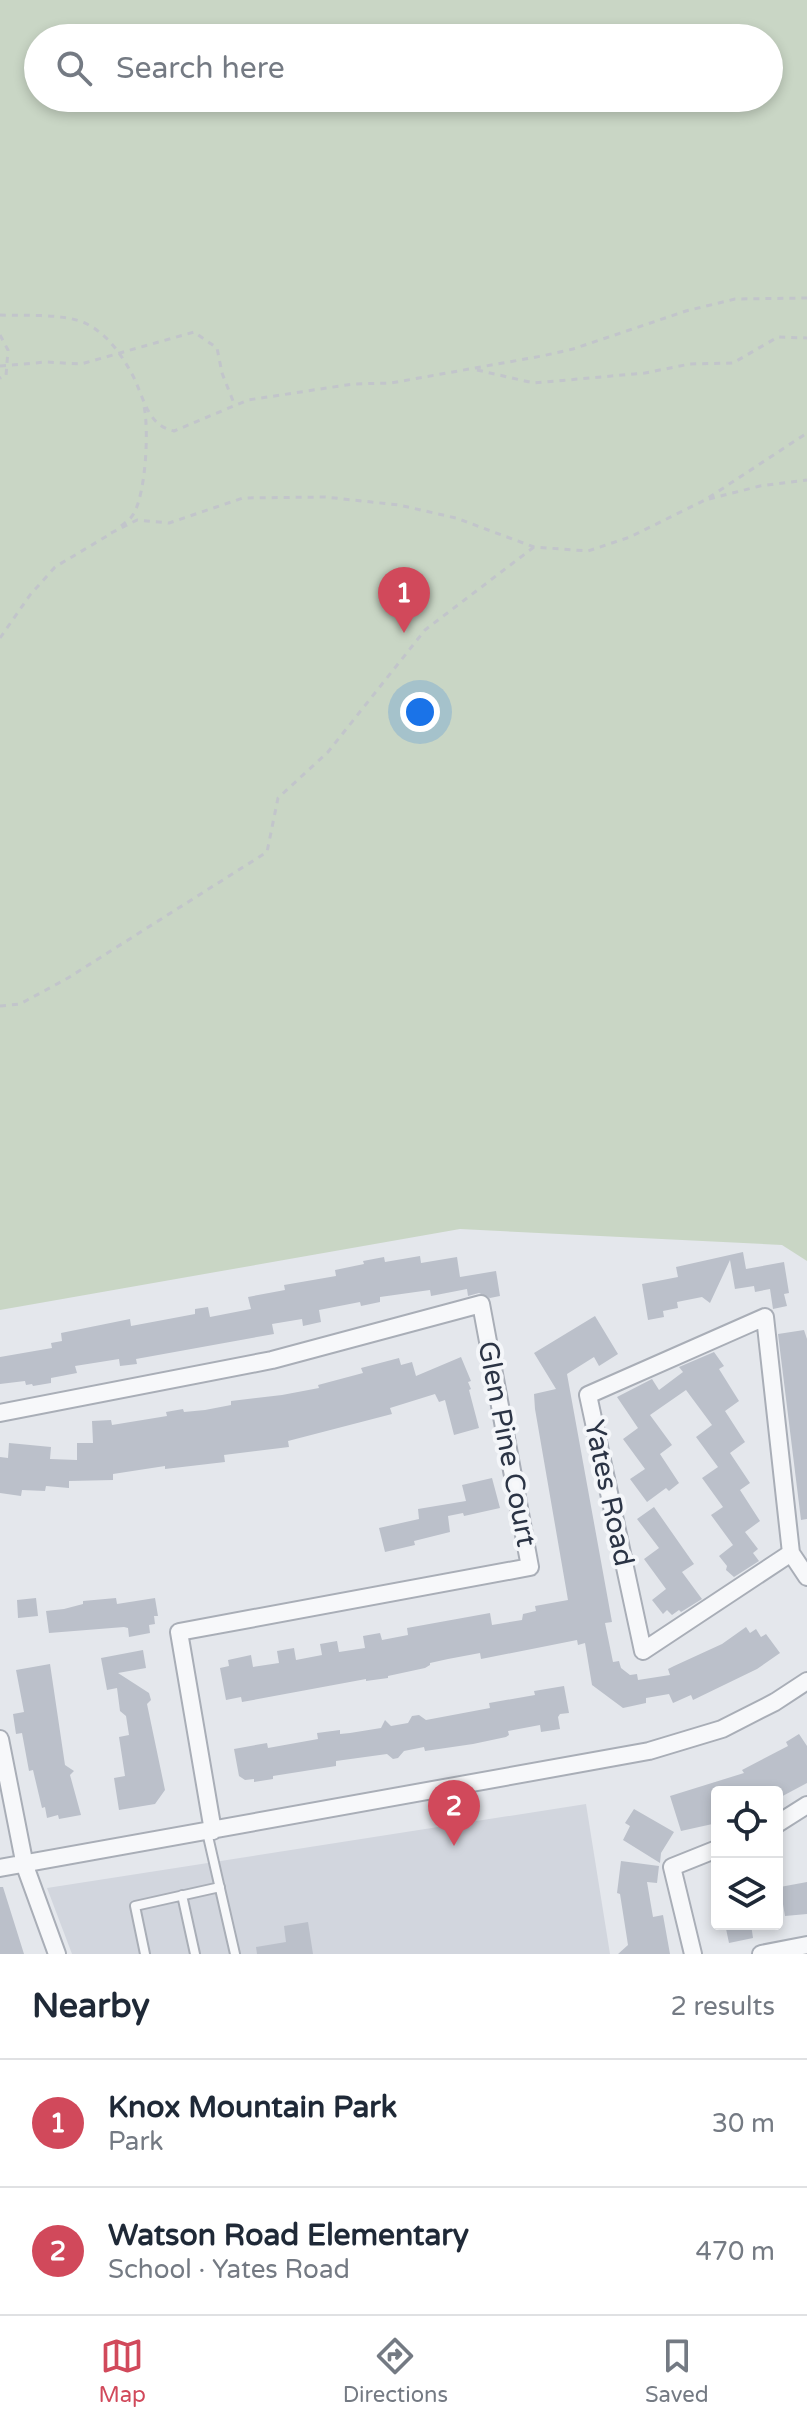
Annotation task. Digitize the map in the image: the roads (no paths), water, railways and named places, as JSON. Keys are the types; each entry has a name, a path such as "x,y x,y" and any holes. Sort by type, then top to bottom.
{"street":[{"name":"Glen Pine Court","path":"0,1413 272,1360 481,1304 530,1567 179,1632 210,1832"},
{"name":"Yates Road","path":"791,1553 643,1651 588,1395 765,1317 791,1553 807,1577"},
{"path":"0,1868 25,1866 649,1751 722,1729 775,1702 807,1681"},
{"path":"0,1739 25,1866 57,1954"},
{"path":"783,1820 807,1805"},
{"path":"693,1954 672,1867 711,1851"},
{"path":"761,1954 807,1945"}],"lane":[{"path":"210,1832 235,1954"},
{"path":"145,1954 135,1906 220,1887"},
{"path":"182,1895 195,1954"}],"place":[{"name":"Knox Mountain Park","path":"404,633"},
{"name":"Watson Road Elementary","path":"454,1846"}]}
